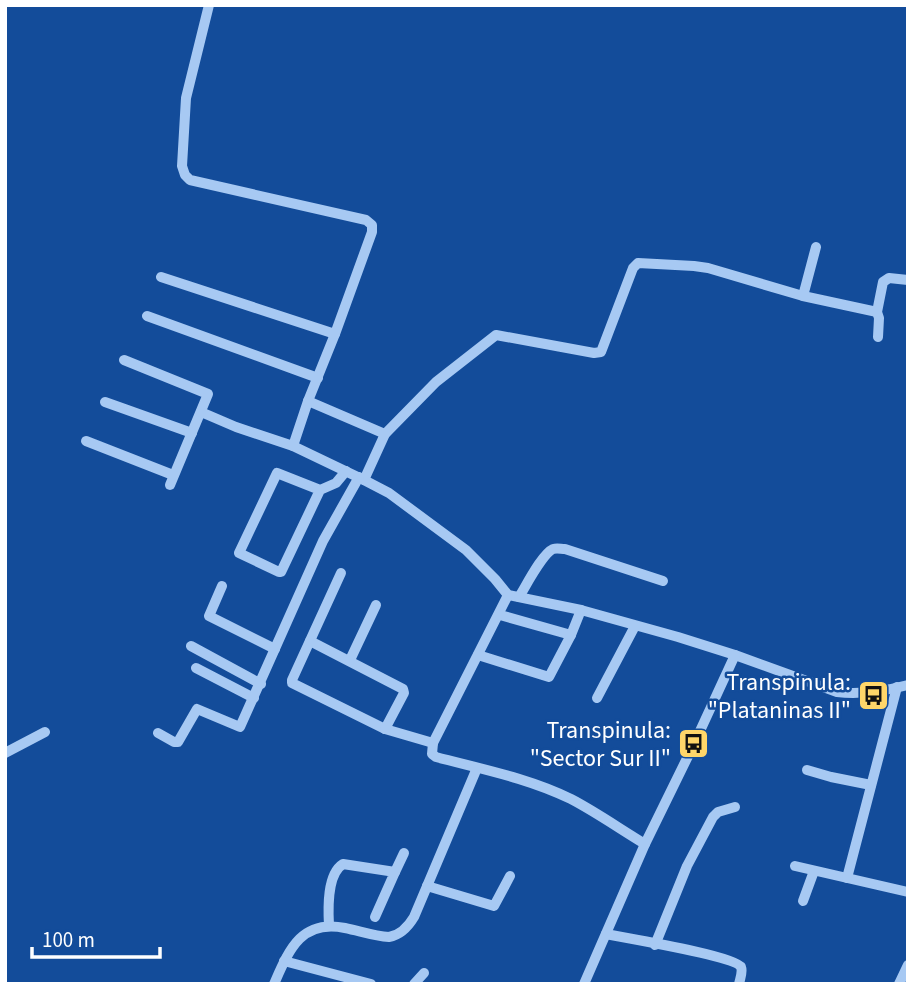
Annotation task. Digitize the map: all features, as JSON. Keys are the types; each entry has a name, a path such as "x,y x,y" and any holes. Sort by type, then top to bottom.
{"street":[{"path":"209,5 186,98 183,172 190,180 340,214 372,225 372,232 293,446"},
{"path":"803,296 816,247"},
{"path":"158,733 178,742 197,709 240,728 323,541 385,434 436,382 497,335 594,353 601,352 633,268 638,263 708,268 803,296 877,312"},
{"path":"160,277 335,334"},
{"path":"878,337 877,312 883,282 890,278 908,280"},
{"path":"147,316 318,378"},
{"path":"86,441 171,480 208,394 124,360"},
{"path":"308,401 385,434"},
{"path":"105,402 192,433"},
{"path":"201,412 293,446 361,478 420,515 466,550 514,596 581,610 678,637 837,692 862,693 903,686 847,877"},
{"path":"320,490 277,473 239,553 281,572 320,490 336,483 346,471"},
{"path":"645,844 570,799 520,779 434,756 431,752 433,743 500,615 551,550 565,549 663,581"},
{"path":"341,573 292,680 293,684 385,729 433,743"},
{"path":"222,586 209,616 275,649"},
{"path":"350,660 376,605"},
{"path":"478,655 549,677 581,610"},
{"path":"500,615 570,635"},
{"path":"597,698 635,626"},
{"path":"310,641 404,690 385,729"},
{"path":"191,646 261,684"},
{"path":"584,984 645,844 735,655"},
{"path":"196,668 254,698"},
{"path":"5,753 45,732"},
{"path":"274,984 294,944 315,929 328,926 345,928 383,937 397,935 404,930 414,917 477,768"},
{"path":"807,770 872,785"},
{"path":"655,944 687,866 713,817 718,812 735,807"},
{"path":"375,917 404,853"},
{"path":"328,926 328,896 340,865 395,872"},
{"path":"795,866 908,892"},
{"path":"803,901 814,871"},
{"path":"427,886 493,906 510,876"},
{"path":"606,934 696,951 739,965 741,971 738,984"},
{"path":"284,961 371,984"},
{"path":"899,984 908,965"},
{"path":"414,984 424,974"}],"place":[{"name":"Transpinula: \"Plataninas II\"","path":"874,696"},
{"name":"Transpinula: \"Sector Sur II\"","path":"694,744"}]}
